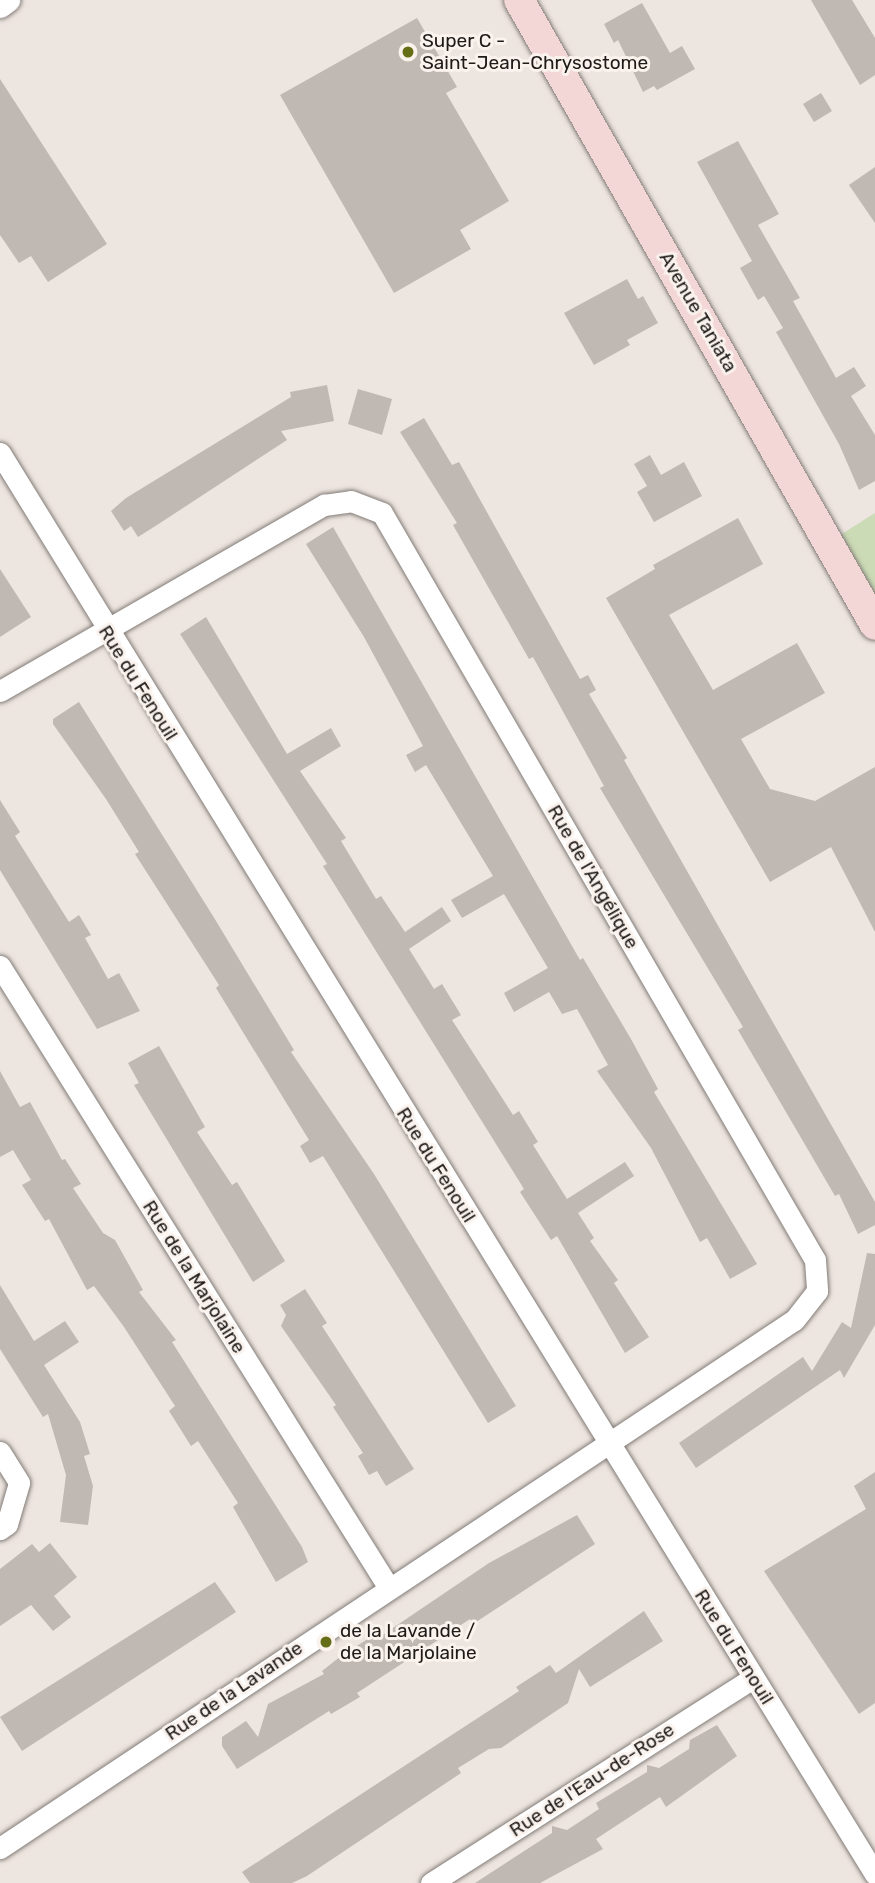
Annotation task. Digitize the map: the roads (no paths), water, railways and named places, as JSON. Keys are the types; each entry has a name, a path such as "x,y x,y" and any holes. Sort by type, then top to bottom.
{"main road":[{"name":"Avenue Taniata","path":"519,0 875,625"}],"street":[{"path":"0,5 7,0"},
{"name":"Rue du Fenouil","path":"0,453 105,631 875,1874"},
{"name":"Rue de l'Angélique","path":"0,691 324,505 351,502 382,513 815,1259 817,1291 794,1320 608,1443"},
{"name":"Rue de la Marjolaine","path":"0,965 389,1588"},
{"name":"Rue de la Lavande","path":"0,1848 608,1443"},
{"path":"0,1452 19,1483 7,1524 0,1528"},
{"name":"Rue de l'Eau-de-Rose","path":"431,1883 752,1678"}],"place":[{"name":"Super C - Saint-Jean-Chrysostome","path":"408,52"},
{"name":"de la Lavande / de la Marjolaine","path":"326,1642"}]}
